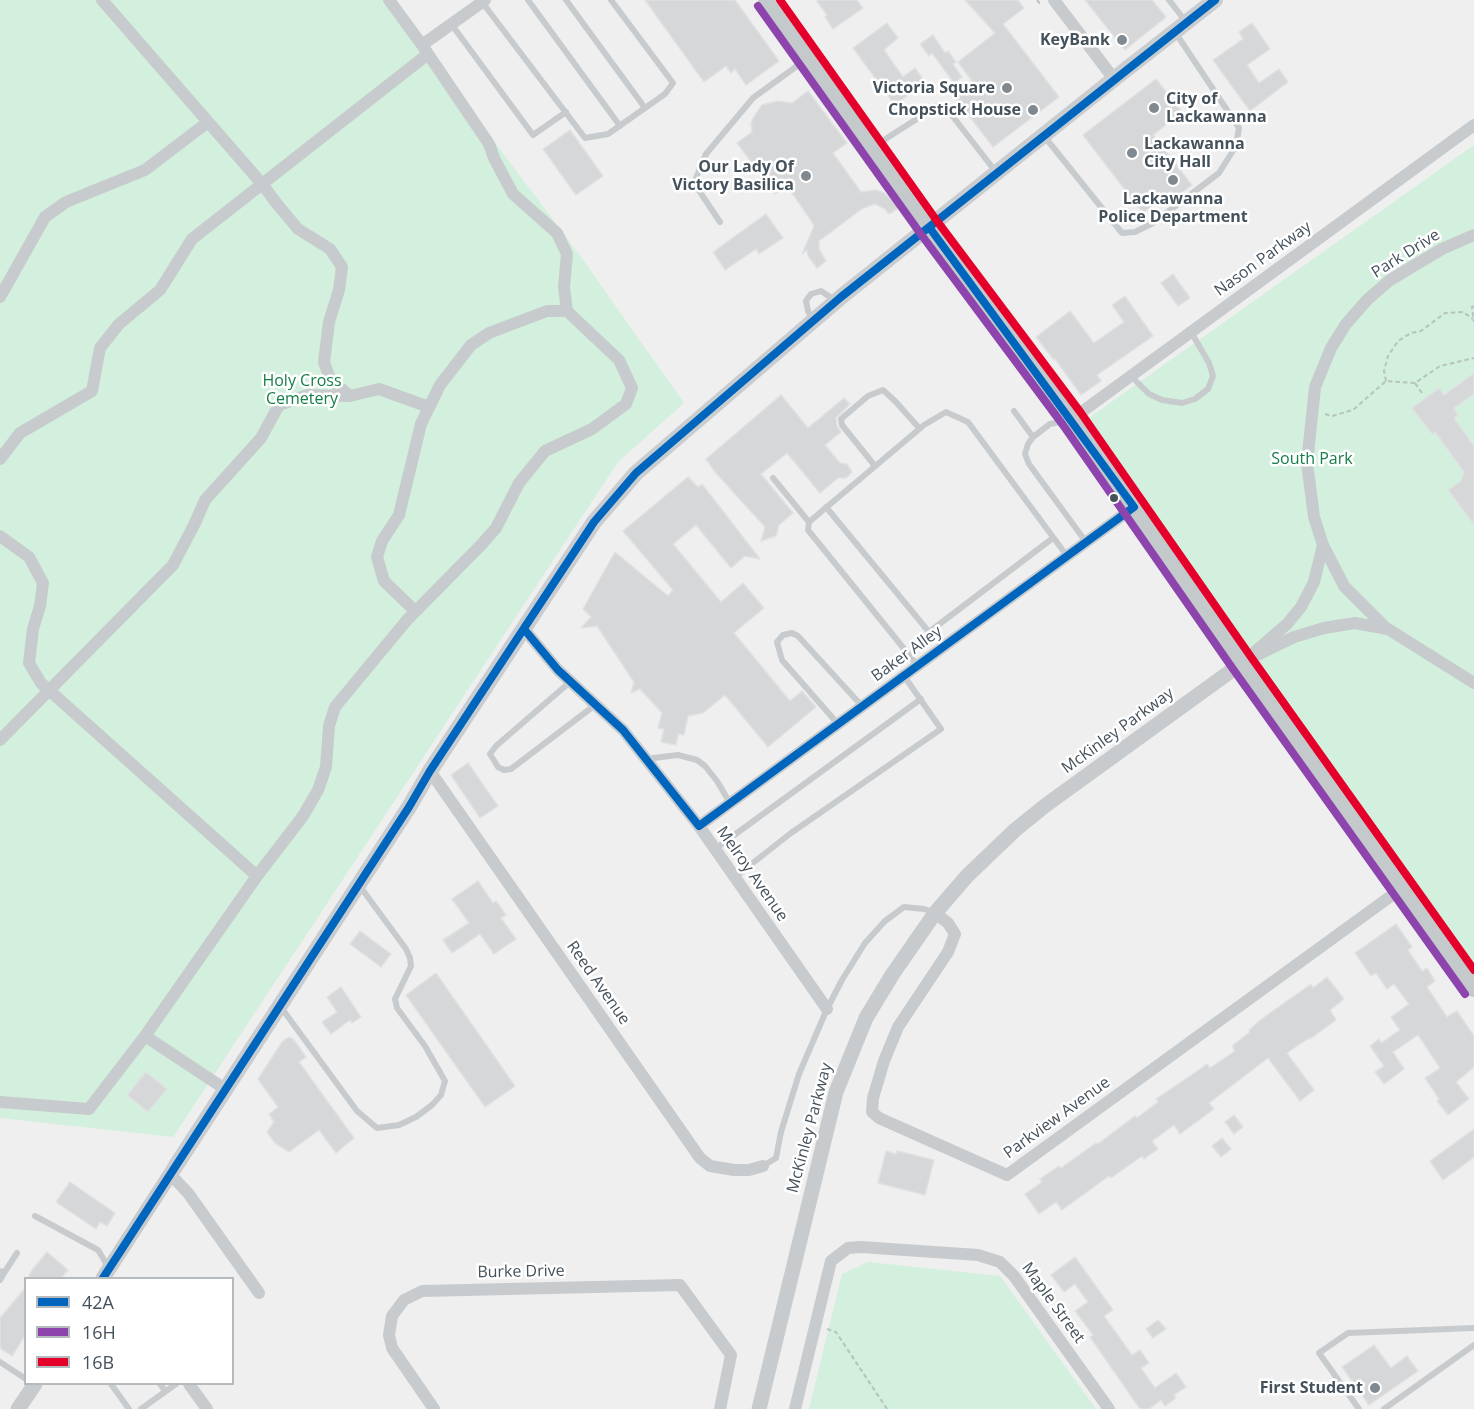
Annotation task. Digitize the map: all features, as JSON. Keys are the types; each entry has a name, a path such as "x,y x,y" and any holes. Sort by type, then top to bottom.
{"main road":[{"path":"767,0 929,226 1072,419 1242,663 1474,988"},
{"path":"173,1171 430,771 594,522 636,473 836,301 1215,0"}],"street":[{"path":"102,0 263,185 298,229 330,249 342,267 339,290 329,322 324,362 330,379 350,396"},
{"path":"389,0 425,48 489,144 513,194 557,233 567,254 564,287 567,311"},
{"path":"1054,0 1114,79"},
{"path":"0,459 20,433 92,391 100,348 119,324 160,290 192,238 243,197 263,185 452,25 484,1"},
{"path":"0,297 45,217 66,202 145,170 208,122"},
{"name":"Nason Parkway","path":"1072,419 1474,125"},
{"name":"Park Drive","path":"1474,236 1442,249 1390,280 1367,300 1346,324 1331,348 1315,387 1307,463 1314,517 1323,545 1344,586 1388,629 1474,683"},
{"path":"0,1102 89,1109 146,1036 257,876 303,816 318,790 326,767 329,726 335,707 415,611 496,528 519,483 544,451 592,429 626,404 632,388 620,360 567,311 547,310 489,333 471,345 440,385 421,424 399,516 382,541 377,557 384,581 415,611"},
{"path":"0,740 173,565 205,500 261,438 279,405 308,395 350,396 380,389 429,407"},
{"name":"Baker Alley","path":"699,826 1134,507"},
{"path":"0,536 29,556 43,583 40,606 33,629 29,663 41,683 257,876"},
{"path":"1242,663 1287,624 1301,607 1314,582 1323,545"},
{"name":"Park Drive","path":"1242,663 1294,636 1324,628 1355,623 1388,629"},
{"name":"Melroy Avenue","path":"524,629 570,682 623,730 699,826 827,1009"},
{"name":"McKinley Parkway","path":"759,1409 836,1092 854,1044 892,975 936,913 967,876 1016,830 1046,805 1242,663"},
{"name":"Reed Avenue","path":"430,771 700,1158 710,1166 734,1170 749,1170 763,1166"},
{"name":"Parkview Avenue","path":"936,913 948,923 955,934 948,952 898,1027 881,1070 873,1098 872,1112 879,1118 1007,1175 1402,888"},
{"path":"146,1036 225,1089"},
{"path":"110,1275 173,1171 259,1293"},
{"name":"Maple Street","path":"815,1326 831,1261 848,1248 978,1255 1000,1262 1014,1276 1109,1409"},
{"name":"Burke Drive","path":"434,1409 392,1348 389,1335 393,1316 404,1300 422,1291 680,1285 731,1355 720,1409"},
{"path":"795,1409 815,1326"},
{"path":"18,1409 31,1385"},
{"path":"190,1385 207,1409"}],"lane":[{"path":"528,0 620,126"},
{"path":"566,0 645,108"},
{"path":"484,1 585,138 608,134 665,94 673,83 611,0"},
{"path":"1043,135 1122,233 1135,232 1153,224 1219,173 1236,146 1239,128 1180,27 1169,0"},
{"path":"452,25 533,135 566,112"},
{"path":"720,222 694,183 706,154 753,98 808,58"},
{"path":"873,147 937,106 942,106 947,109 996,173"},
{"path":"1131,376 1149,394 1162,400 1182,403 1196,399 1208,388 1213,376 1209,363 1191,332"},
{"path":"875,466 842,425 841,419 861,401 883,390 919,429"},
{"path":"1014,411 1033,436"},
{"path":"918,666 808,530 809,522 919,429 946,412 968,422 1067,557"},
{"path":"1072,419 1050,424 1033,436 1025,454 1029,464 1086,543"},
{"path":"773,478 809,522"},
{"path":"826,507 929,632 1053,538"},
{"path":"839,724 782,660 777,642 783,635 792,633 798,636 862,707"},
{"path":"735,878 790,833 941,729 904,676"},
{"path":"570,682 496,746 490,754 498,767 504,770 511,769 595,705"},
{"path":"715,849 921,699"},
{"path":"646,759 678,755 697,760 717,781 730,803"},
{"path":"280,1005 357,1111 377,1128 399,1125 416,1117 441,1095 445,1081 425,1046 397,1008 395,999 411,966 410,958 406,949 358,885"},
{"path":"763,1166 776,1158 781,1132 799,1074 827,1009 865,943 885,921 904,907 936,913"},
{"path":"35,1216 98,1250 110,1275"},
{"path":"1,1274 17,1253"},
{"path":"1359,1409 1319,1353 1348,1333 1474,1328"},
{"path":"1384,1409 1474,1345"},
{"path":"0,1362 24,1378"},
{"path":"112,1385 129,1409"},
{"path":"161,1385 165,1391"},
{"path":"141,1409 173,1385"}],"path":[{"path":"1474,306 1474,321"},
{"path":"1386,381 1384,371 1388,356 1398,341 1411,333 1421,331 1445,313 1463,312 1474,321"},
{"path":"1313,411 1332,416 1353,411 1386,381 1415,383 1440,366 1474,358"},
{"path":"1415,383 1422,393"},
{"path":"815,1326 836,1332 887,1409"}],"green space":[{"name":"Holy Cross Cemetery","path":"0,0 388,0 581,257 684,403 618,462 173,1137 0,1118"},
{"name":"South Park","path":"1474,145 1474,965 1086,420"},
{"path":"868,1262 1000,1276 1096,1409 809,1409 842,1274"}],"building":[{"path":"645,0 735,0 779,61 746,85 735,69 731,73 726,66 704,82"},
{"path":"816,0 857,0 863,8 833,29 825,17 827,15"},
{"name":"Victoria Square","path":"965,0 1018,0 1024,8 1003,24 1059,97 993,147 953,95 972,81 958,62 995,33"},
{"path":"1085,0 1152,0 1166,17 1125,50"},
{"path":"887,23 898,38 884,50 903,77 915,68 925,82 895,105 853,48"},
{"path":"1252,23 1270,49 1247,65 1259,83 1279,69 1288,82 1250,111 1213,60 1243,39 1239,32"},
{"path":"933,35 945,53 948,51 956,62 953,64 962,77 954,83 932,53 929,56 920,44"},
{"name":"Lackawanna City Hall","path":"1156,79 1182,112 1153,135 1192,185 1176,197 1171,191 1143,213 1083,135"},
{"name":"Our Lady Of Victory Basilica","path":"808,91 847,143 833,153 861,192 876,190 884,193 901,207 889,214 875,204 863,208 819,241 819,249 826,261 817,268 808,256 807,250 802,254 814,226 810,219 787,186 775,194 737,143 752,132 753,118 762,105 778,101 792,103"},
{"path":"570,130 603,176 576,195 543,149"},
{"path":"766,214 783,238 759,254 756,249 725,270 713,252"},
{"path":"1173,274 1190,298 1178,306 1161,283"},
{"path":"1125,296 1153,336 1097,375 1101,381 1081,395 1036,337 1070,311 1094,343 1124,322 1112,305"},
{"path":"1474,373 1474,394 1454,408 1458,415 1454,418 1474,446 1474,525 1448,490 1461,481 1464,472 1435,432 1432,434 1412,408 1439,388 1444,395"},
{"path":"781,395 808,428 844,398 850,404 836,418 841,432 825,445 840,463 847,464 852,472 846,478 838,478 820,493 787,453 761,474 793,513 779,525 776,536 761,541 765,527 706,459"},
{"path":"688,477 698,487 702,484 760,559 745,556 731,568 696,525 673,544 721,602 743,583 764,608 734,633 790,701 802,691 816,707 768,747 725,695 703,713 688,716 684,735 678,734 676,745 661,742 664,729 658,728 662,713 640,689 631,693 634,682 597,626 581,628 591,617 583,609 615,552 668,596 673,590 623,531"},
{"path":"468,763 498,806 480,818 451,775"},
{"path":"478,881 493,903 496,901 506,915 501,918 516,939 494,954 480,934 452,953 443,940 469,923 452,899"},
{"path":"1396,924 1412,947 1408,950 1422,971 1427,968 1435,981 1427,987 1447,1017 1457,1011 1474,1036 1474,1067 1456,1082 1469,1099 1448,1115 1437,1101 1439,1099 1425,1078 1440,1068 1418,1035 1393,1052 1404,1069 1384,1084 1375,1072 1384,1066 1370,1046 1379,1039 1381,1043 1400,1030 1391,1017 1409,1004 1394,984 1387,989 1376,973 1371,976 1355,953"},
{"path":"360,931 391,954 381,967 350,944"},
{"path":"436,973 515,1086 485,1107 406,995"},
{"path":"1327,977 1344,999 1330,1010 1336,1020 1287,1053 1314,1090 1300,1101 1268,1058 1209,1103 1214,1109 1180,1134 1174,1125 1152,1141 1158,1149 1144,1159 1142,1156 1111,1178 1109,1176 1062,1210 1056,1202 1039,1214 1025,1194 1042,1182 1040,1179 1059,1166 1061,1168 1096,1143 1098,1144 1135,1116 1137,1118 1158,1102 1156,1099 1207,1064 1210,1068 1235,1051 1232,1046 1263,1018 1311,984 1313,988"},
{"path":"341,987 361,1017 352,1023 350,1020 331,1034 322,1022 337,1012 327,997"},
{"path":"289,1037 294,1040 306,1057 299,1062 354,1138 336,1153 319,1130 289,1152 275,1143 267,1132 274,1122 269,1114 278,1107 258,1079 282,1042"},
{"path":"146,1072 167,1089 148,1112 127,1095"},
{"path":"1234,1115 1243,1127 1234,1134 1225,1122"},
{"path":"1474,1129 1474,1157 1443,1180 1430,1161"},
{"path":"1222,1138 1231,1149 1221,1157 1212,1146"},
{"path":"886,1151 896,1154 897,1151 934,1160 925,1195 878,1183"},
{"path":"70,1182 115,1213 107,1226 100,1222 96,1229 56,1202"},
{"path":"47,1252 68,1270 62,1277 28,1277"},
{"path":"1075,1257 1113,1310 1104,1316 1132,1355 1140,1350 1149,1363 1141,1368 1155,1388 1176,1373 1186,1387 1174,1395 1176,1398 1165,1406 1161,1400 1149,1409 1140,1409 1090,1337 1093,1335 1075,1311 1088,1302 1075,1284 1064,1292 1051,1275"},
{"path":"24,1289 24,1337 12,1356 0,1348 0,1318"},
{"path":"1158,1320 1166,1329 1153,1338 1146,1329"},
{"name":"First Student","path":"1374,1345 1391,1368 1407,1356 1418,1371 1369,1405 1342,1367"}],"transit line":[{"name":"16B","path":"780,0 937,221 1081,413 1474,970"},
{"name":"42A","path":"104,1277 409,807 430,771 594,522 636,473 841,297 1215,0"},
{"name":"16H","path":"758,6 920,233 1063,425 1233,669 1465,994"},
{"name":"42A","path":"524,629 558,670 623,730 699,826 1134,507 929,227"}],"place":[{"name":"KeyBank","path":"1122,40"},
{"name":"Victoria Square","path":"1007,88"},
{"name":"City of Lackawanna","path":"1154,108"},
{"name":"Chopstick House","path":"1033,110"},
{"name":"Lackawanna City Hall","path":"1132,153"},
{"name":"Our Lady Of Victory Basilica","path":"806,176"},
{"name":"Lackawanna Police Department","path":"1173,180"},
{"name":"First Student","path":"1375,1388"}]}
